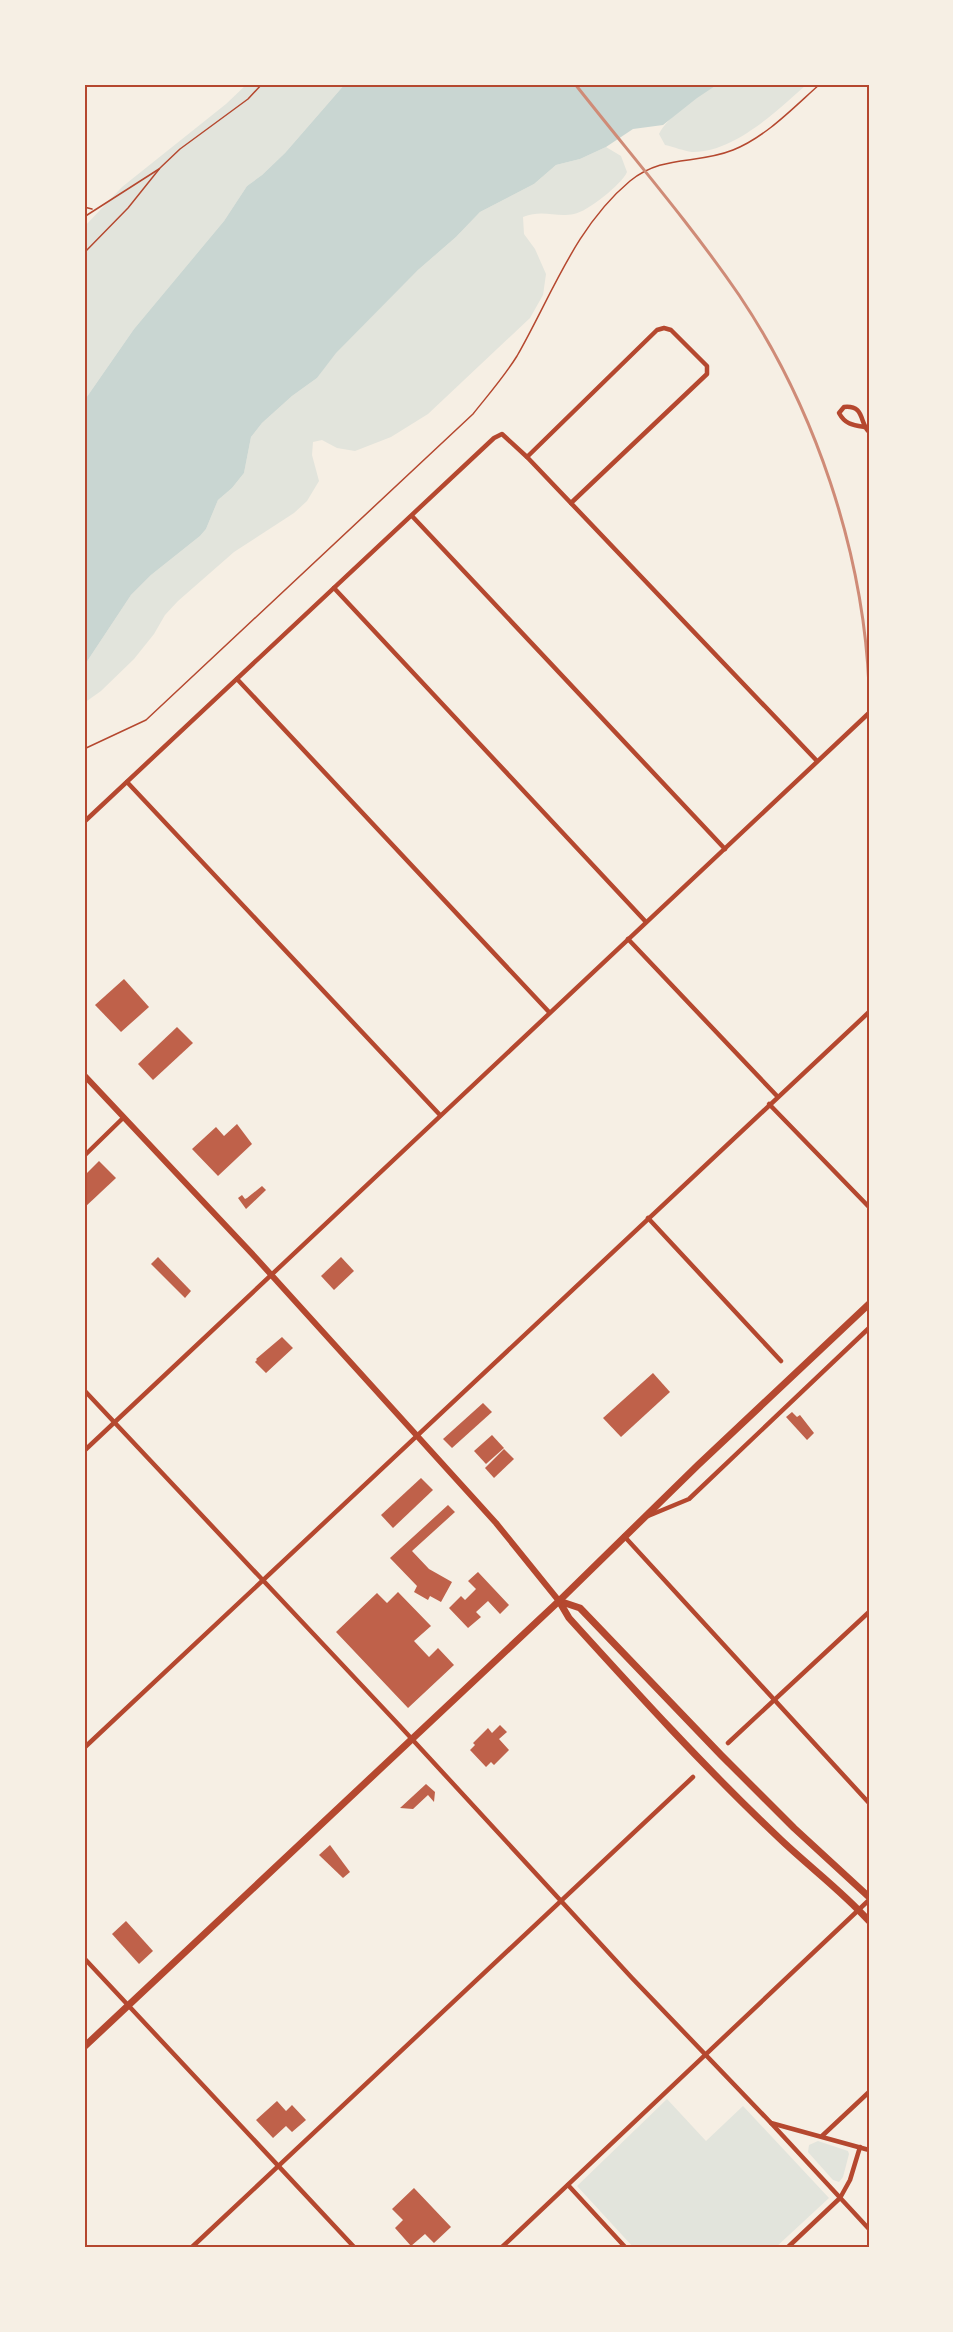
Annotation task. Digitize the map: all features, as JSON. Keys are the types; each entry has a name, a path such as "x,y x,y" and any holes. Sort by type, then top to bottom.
{"main road":[{"path":"84,1075 496,1523 559,1600 569,1618 682,1740 779,1838 818,1871 869,1921"},
{"path":"84,2047 559,1600 869,1304"},
{"path":"559,1600 580,1608 721,1755 869,1899"}],"street":[{"path":"527,457 657,330 664,328 671,330 707,366 708,374 571,503"},
{"path":"864,427 863,416 851,406 844,407 839,413 844,421 864,427 869,432"},
{"path":"84,822 498,436 502,435 507,437 527,457 817,761"},
{"path":"412,516 725,849"},
{"path":"334,588 646,921"},
{"path":"237,678 549,1012"},
{"path":"84,1451 869,713"},
{"path":"127,782 440,1115"},
{"path":"628,939 777,1096"},
{"path":"84,1748 869,1012"},
{"path":"769,1104 869,1207"},
{"path":"84,1156 123,1118"},
{"path":"648,1218 781,1360"},
{"path":"643,1518 689,1499 869,1328"},
{"path":"84,1390 869,2229"},
{"path":"624,1536 869,1803"},
{"path":"728,1743 869,1612"},
{"path":"191,2248 693,1777"},
{"path":"501,2248 869,1899"},
{"path":"84,1958 355,2248"},
{"path":"822,2136 869,2092"},
{"path":"771,2123 869,2150"},
{"path":"787,2248 840,2198 850,2180 860,2147"},
{"path":"568,2185 626,2248"}],"path":[{"path":"84,254 128,208 160,168 180,149 248,99 262,84"},
{"path":"84,749 146,720 473,414 500,382 516,357 579,239 607,201 648,168 708,157 735,149 783,116 820,84"},
{"path":"84,217 160,168"},
{"path":"84,207 93,210"}],"shaded area":[{"path":"247,84 345,84 285,153 247,186 224,221 134,329 84,401 84,227 122,187 226,104"},
{"path":"345,84 428,84 430,87 432,84 718,84 663,125 633,129 606,147 580,159 556,165 534,184 480,212 456,237 418,270 336,353 317,378 292,396 262,423 251,437 244,473 218,500 206,529 151,575 131,595 84,666 84,401 134,329 224,221 247,186 285,153"},
{"path":"718,84 807,84 769,117 739,138 724,145 692,152 665,145 659,134 669,120 694,99"},
{"path":"606,147 621,156 627,172 604,197 574,214 537,214 523,217 524,234 535,249 546,274 543,295 530,318 428,414 391,437 355,451 337,448 322,440 313,442 312,455 319,481 307,501 294,513 234,552 178,601 165,615 154,634 134,659 101,691 84,703 84,666 131,595 151,575 206,529 218,500 244,473 251,437 262,423 292,396 317,378 335,353 480,212 534,184 556,165 580,159"},
{"path":"667,2099 706,2141 743,2106 829,2198 775,2248 634,2248 577,2186"},
{"path":"818,2141 848,2151 843,2177 839,2182 833,2180 808,2152 809,2145"}],"building":[{"path":"124,979 149,1007 121,1032 95,1005"},
{"path":"177,1027 193,1043 153,1080 138,1064"},
{"path":"237,1124 252,1144 218,1176 192,1149 216,1127 224,1136"},
{"path":"99,1161 116,1178 84,1208 84,1176"},
{"path":"262,1186 266,1190 246,1209 238,1198 242,1195 245,1199"},
{"path":"158,1257 191,1291 185,1298 151,1264"},
{"path":"341,1257 354,1271 334,1290 321,1276"},
{"path":"282,1337 293,1348 266,1373 255,1362 256,1359"},
{"path":"653,1373 670,1392 621,1437 603,1418"},
{"path":"483,1403 492,1412 452,1448 443,1439"},
{"path":"792,1412 797,1417 800,1415 814,1433 807,1440 786,1417"},
{"path":"492,1435 504,1448 486,1464 474,1451"},
{"path":"504,1449 514,1459 494,1478 485,1468"},
{"path":"421,1478 433,1490 393,1528 381,1515"},
{"path":"448,1505 455,1512 412,1551 429,1569 452,1582 441,1602 430,1596 428,1600 414,1592 417,1586 390,1558"},
{"path":"478,1572 509,1605 500,1614 488,1601 476,1612 481,1617 468,1628 449,1608 461,1596 465,1600 476,1589 468,1581"},
{"path":"398,1592 431,1626 414,1641 429,1657 438,1648 454,1665 408,1708 336,1632 377,1593 387,1603"},
{"path":"500,1725 507,1732 499,1739 509,1750 494,1765 491,1762 486,1767 470,1750 475,1745 473,1743 488,1728 492,1733"},
{"path":"426,1784 435,1792 434,1802 428,1795 413,1809 400,1808"},
{"path":"330,1845 350,1872 343,1878 319,1855"},
{"path":"126,1921 153,1951 139,1964 112,1934"},
{"path":"277,2101 286,2111 292,2105 306,2120 292,2132 286,2126 273,2138 256,2120"},
{"path":"414,2188 451,2227 434,2243 425,2234 411,2246 395,2228 403,2220 392,2209"}],"railway":[{"path":"575,84 720,268 766,339 791,385 830,482 845,533 857,584 865,635 869,686"}]}
